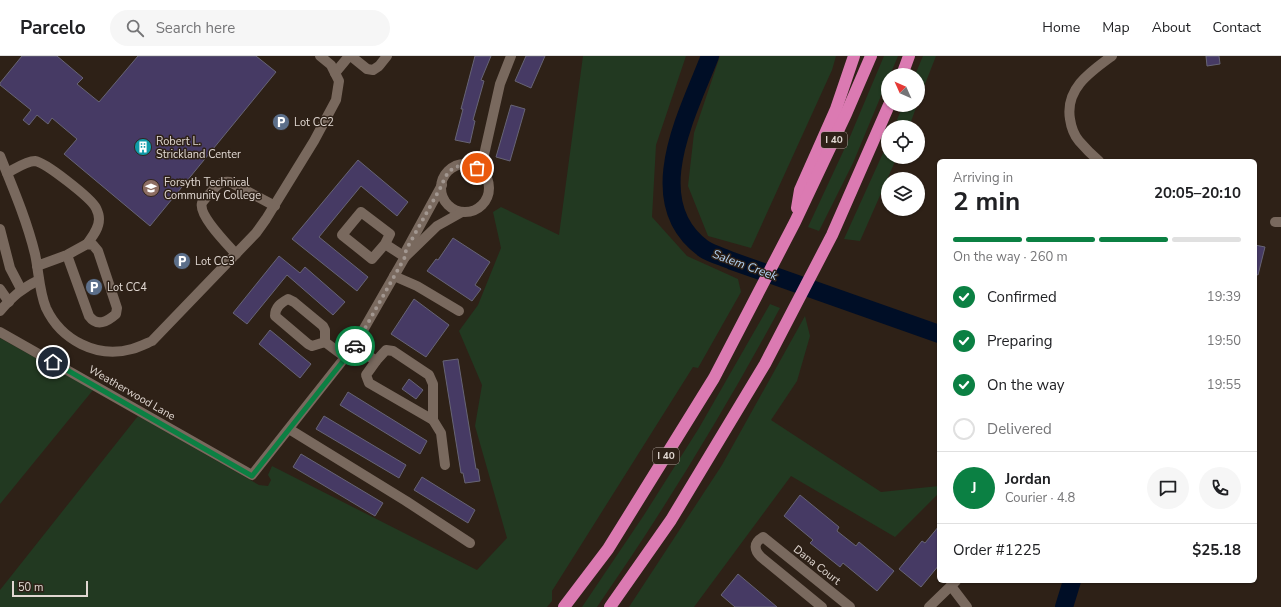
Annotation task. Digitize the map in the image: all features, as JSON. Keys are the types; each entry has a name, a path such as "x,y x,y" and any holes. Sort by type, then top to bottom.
{"highway":[{"path":"795,222 800,190 836,109 854,56"},
{"name":"I 40","path":"564,607 608,549 710,385 757,298 795,222 843,120 870,56"},
{"path":"905,68 909,56"},
{"path":"610,607 671,520 765,364 832,235 887,112"}],"street":[{"path":"0,156 35,254 39,280 46,307 55,323 70,338 86,348 108,352 131,349 152,341 256,233 275,206 314,141 336,100 339,81 331,64 320,56"},
{"path":"335,73 350,56 367,69 373,70 379,66 387,56"},
{"path":"477,168 484,155 500,84 510,56"},
{"path":"1097,159 1078,140 1071,125 1069,110 1071,96 1077,85 1112,56"},
{"path":"6,173 26,163 35,161 44,164 86,196 95,207 99,219 96,230 87,244 67,256 37,266"},
{"path":"405,257 406,250 442,185 448,171 462,164 477,168 484,173 488,180 488,196 478,209 470,212 462,212 449,206 444,200 442,185"},
{"path":"236,254 202,212 202,204 217,185 223,181 230,182 275,206"},
{"path":"361,212 390,234 385,244 372,259 342,235 361,212"},
{"path":"462,212 436,226 405,257 354,346 289,429 406,501 470,543"},
{"path":"0,229 10,268 21,289"},
{"path":"67,256 89,316 93,321 98,323 111,318 116,314 117,308 98,251 93,245 87,244"},
{"path":"385,244 405,257"},
{"path":"394,276 417,286 459,311"},
{"path":"0,311 21,289 39,280"},
{"path":"0,289 8,302"},
{"path":"288,299 294,302 323,326 325,330 325,342 312,346 308,344 275,316 275,311 278,306 288,299"},
{"name":"Weatherwood Lane","path":"0,332 252,476 289,429"},
{"path":"325,342 345,357"},
{"path":"354,346 376,361"},
{"path":"433,420 419,414 370,383 366,375 386,350 392,351 429,375 433,384 433,420 441,433 446,465"},
{"name":"Dana Court","path":"822,607 756,552 755,546 758,540 763,537 850,607"},
{"path":"929,607 954,584 967,607"}],"green space":[{"path":"583,56 686,56 656,145 652,217 687,256 738,279 741,292 698,368 693,367 552,591 552,601 547,607 0,607 0,590 138,416 259,485 268,486 271,480 268,475 272,466 477,570 507,538 475,426 482,385 459,331 478,305 501,248 493,212 501,207 559,235"},
{"path":"720,56 836,56 832,70 751,248 708,236 688,186 694,133"},
{"path":"884,56 898,56 893,68 881,68 881,96 853,163 819,231 808,227 849,139"},
{"path":"923,56 936,56 925,84 925,68 918,68"},
{"path":"900,112 914,112 912,120 897,120"},
{"path":"881,157 881,164 894,164 890,172 881,172 881,193 860,241 844,239"},
{"path":"770,304 780,308 693,460 622,571 597,607 582,607 644,515 699,428"},
{"path":"805,316 810,336 797,381 771,420 881,492 937,486 937,495 895,537 791,476 694,607 629,607 722,465"},
{"path":"0,338 93,390 0,504"}],"building":[{"name":"Robert L. Strickland Center","path":"22,56 57,56 83,78 77,84 99,102 138,56 256,56 276,72 150,226 64,154 77,139 52,118 48,124 37,115 29,125 23,120 31,110 0,85 0,83"},
{"path":"475,56 491,56 481,80 484,81 473,120 475,121 470,143 455,140 463,109 461,109"},
{"path":"526,56 545,56 531,88 515,81"},
{"path":"1206,56 1219,56 1220,64 1207,66"},
{"path":"511,105 525,109 510,161 496,157"},
{"path":"358,160 408,202 397,216 361,186 319,237 368,277 357,291 292,239"},
{"path":"453,238 490,262 475,285 481,289 472,301 427,271 436,259 438,260"},
{"path":"1257,245 1265,247 1257,275"},
{"path":"279,256 300,273 305,267 345,302 333,315 287,275 247,324 233,313"},
{"path":"414,299 449,325 426,357 391,334"},
{"path":"270,330 311,364 300,378 259,344"},
{"path":"458,359 476,469 478,469 480,481 465,483 463,473 461,473 443,361"},
{"path":"409,379 423,390 416,399 402,389"},
{"path":"348,392 427,441 420,454 340,405"},
{"path":"324,416 406,465 399,478 316,429"},
{"path":"301,454 383,503 375,516 293,467"},
{"path":"422,477 475,510 468,523 414,490"},
{"path":"800,495 839,527 837,531 856,546 859,542 894,571 877,591 843,563 840,567 810,543 813,540 784,516"},
{"path":"937,528 937,567 921,587 899,569 922,541 925,543"},
{"path":"738,574 777,607 735,607 721,595"}],"waterway":[{"name":"Salem Creek","path":"710,56 681,130 674,156 672,182 674,207 685,230 704,249 714,254 937,333"},
{"name":"Salem Creek","path":"1064,607 1071,583"}],"way so far":[{"path":"355,346 405,257 406,250 442,185 448,171 462,164 477,168"}],"place":[{"name":"Lot CC2","path":"281,122"},
{"name":"Robert L. Strickland Center","path":"143,147"},
{"name":"Forsyth Technical Community College","path":"151,188"},
{"name":"Lot CC3","path":"182,261"},
{"name":"Lot CC4","path":"94,287"}],"route":[{"path":"53,362 252,476 355,346"}]}
